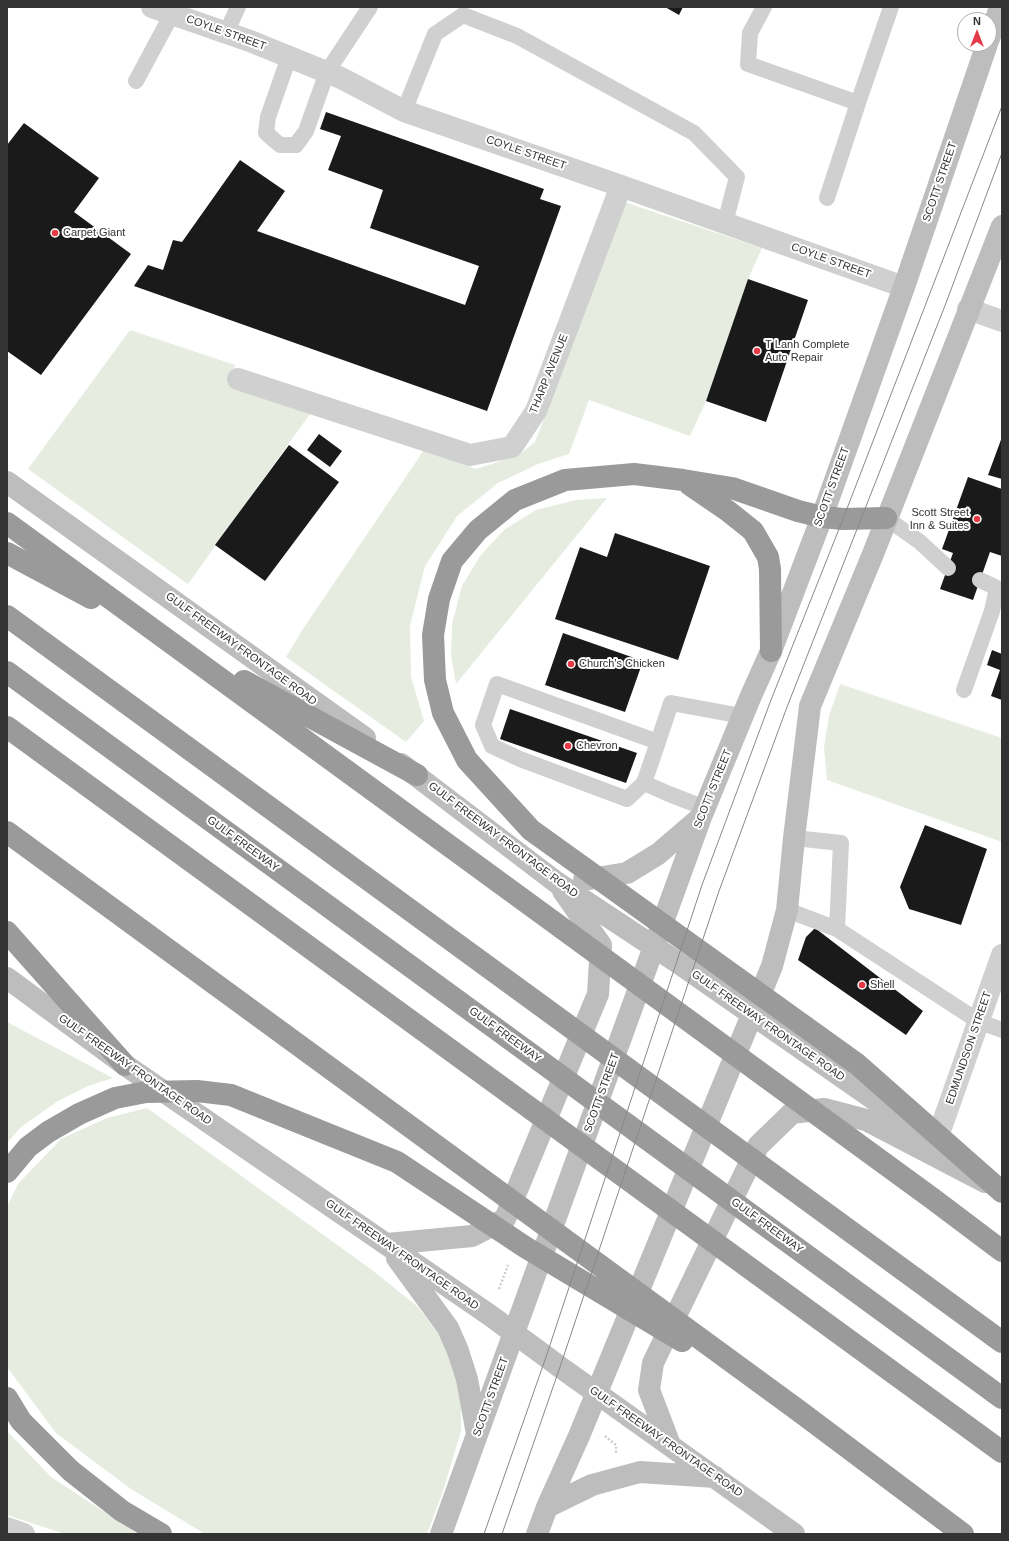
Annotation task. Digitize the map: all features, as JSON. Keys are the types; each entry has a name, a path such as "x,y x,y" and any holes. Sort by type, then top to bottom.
{"highway":[{"path":"886,518 844,519 822,517 798,511 732,488 634,474 565,480 516,500 478,530 452,561 440,599 433,635 435,680 443,713 467,760 531,830 857,1064 999,1190"},
{"path":"683,480 728,511 753,531 768,557 770,576 771,651"},
{"path":"7,523 927,1194 1002,1252"},
{"path":"7,553 417,775"},
{"path":"7,616 999,1340"},
{"name":"GULF FREEWAY","path":"7,672 1002,1398"},
{"path":"7,727 1002,1452"},
{"path":"7,832 799,1411 963,1534"},
{"path":"7,932 125,1065"},
{"path":"7,1172 28,1147 48,1132 79,1114 115,1098 146,1092 197,1091 231,1095 397,1162 525,1247 799,1411"},
{"path":"7,1398 21,1421 71,1471 122,1512 161,1534"}],"main road":[{"name":"SCOTT STREET","path":"441,1534 703,813 742,716 771,651 822,517 904,287 984,52"},
{"path":"537,1534 547,1507 579,1436 772,966 787,910 810,706 873,554 968,309 1002,226"},
{"name":"GULF FREEWAY FRONTAGE ROAD","path":"7,482 417,775 556,882 628,928 654,948 677,962 752,1016 936,1142 999,1190"},
{"path":"556,882 583,880 627,873 658,854 703,813"},
{"path":"387,1244 472,1236 505,1219 598,994 601,945 556,882"},
{"name":"GULF FREEWAY FRONTAGE ROAD","path":"7,978 125,1065 515,1333 596,1393 794,1534"},
{"path":"670,1445 650,1390 653,1363 758,1146 792,1113 824,1109 866,1120 999,1190"},
{"path":"387,1244 448,1328 458,1351 467,1379 477,1435"},
{"path":"547,1507 592,1485 640,1472 715,1477"}],"street":[{"name":"COYLE STREET","path":"162,10 226,32 327,72 404,111 621,186 904,287"},
{"name":"THARP AVENUE","path":"238,378 470,455 512,447 536,411 621,186"},
{"path":"968,309 1002,320"},
{"name":"EDMUNDSON STREET","path":"936,1142 1002,955"},
{"path":"7,1528 24,1534"}],"lane":[{"path":"226,32 238,7"},
{"path":"290,57 268,117 266,133 280,145 296,146 306,131 327,72 370,7"},
{"path":"764,7 750,33 748,64 858,103"},
{"path":"827,198 891,7"},
{"path":"136,81 162,10"},
{"path":"404,111 435,34 463,15 517,36 694,133 737,177 725,223"},
{"path":"886,518 920,542 948,568"},
{"path":"964,690 992,611 997,588 980,580"},
{"path":"658,742 497,684 483,725 492,746 520,759 627,800 644,782 658,742 670,703 742,716"},
{"path":"644,782 703,813"},
{"path":"794,838 841,843 837,929"},
{"path":"787,910 837,929 978,1021 1002,1030"}],"path":[{"path":"500,1289 509,1262"},
{"path":"603,1435 616,1444 617,1456"}],"shaded area":[{"path":"624,202 762,248 748,279 706,401 690,436 589,400 569,454 538,464 498,483 457,516 425,566 410,626 411,677 424,721 406,742 286,657 303,629 424,450 476,469 519,455 535,442"},
{"path":"130,330 235,365 229,385 312,411 188,584 28,469"},
{"path":"607,498 456,684 451,655 452,624 462,586 480,556 505,529 536,510 576,500"},
{"path":"840,684 1002,738 1002,842 827,780 824,747 829,716"},
{"path":"7,1022 113,1078 88,1086 58,1101 21,1127 7,1143"},
{"path":"147,1108 372,1270 418,1307 440,1336 452,1357 461,1396 461,1431 443,1491 427,1534 205,1534 131,1489 56,1433 7,1367 7,1207 18,1184 61,1139 107,1118"},
{"path":"7,1431 51,1477 138,1534 65,1534 7,1515"}],"building":[{"path":"665,7 683,7 679,15"},
{"path":"326,112 544,189 540,199 561,206 487,411 134,286 148,265 163,270 173,240 182,242 240,160 285,191 257,231 465,305 479,266 370,228 383,190 328,170 341,136 320,129"},
{"name":"Carpet Giant","path":"24,123 99,178 74,212 131,254 41,375 7,351 7,145"},
{"name":"T Lanh Complete Auto Repair","path":"748,279 808,300 766,422 706,401"},
{"path":"319,434 342,451 330,467 307,450"},
{"path":"1002,437 1002,479 988,475"},
{"path":"289,445 339,482 265,581 215,545"},
{"name":"Scott Street Inn & Suites","path":"968,477 1002,489 1002,556 990,552 973,600 940,589 953,553 942,549"},
{"path":"615,533 710,566 678,660 555,619 580,547 607,557"},
{"path":"563,633 643,661 625,712 545,685"},
{"path":"992,650 1002,654 1002,700 991,696 1000,670 987,665"},
{"name":"Chevron","path":"510,709 637,753 626,783 500,739"},
{"path":"925,825 987,849 961,925 909,909 900,887"},
{"name":"Shell","path":"815,928 923,1011 906,1035 798,960 806,937"}],"tram line":[{"path":"484,1534 546,1357 702,885 771,700 843,519 1002,106"},
{"path":"502,1534 560,1367 719,891 787,707 946,303 1002,153"}],"place":[{"name":"Carpet Giant","path":"55,233"},
{"name":"T Lanh Complete Auto Repair","path":"757,351"},
{"name":"Scott Street Inn & Suites","path":"977,519"},
{"name":"Church's Chicken","path":"571,664"},
{"name":"Chevron","path":"568,746"},
{"name":"Shell","path":"862,985"}]}
